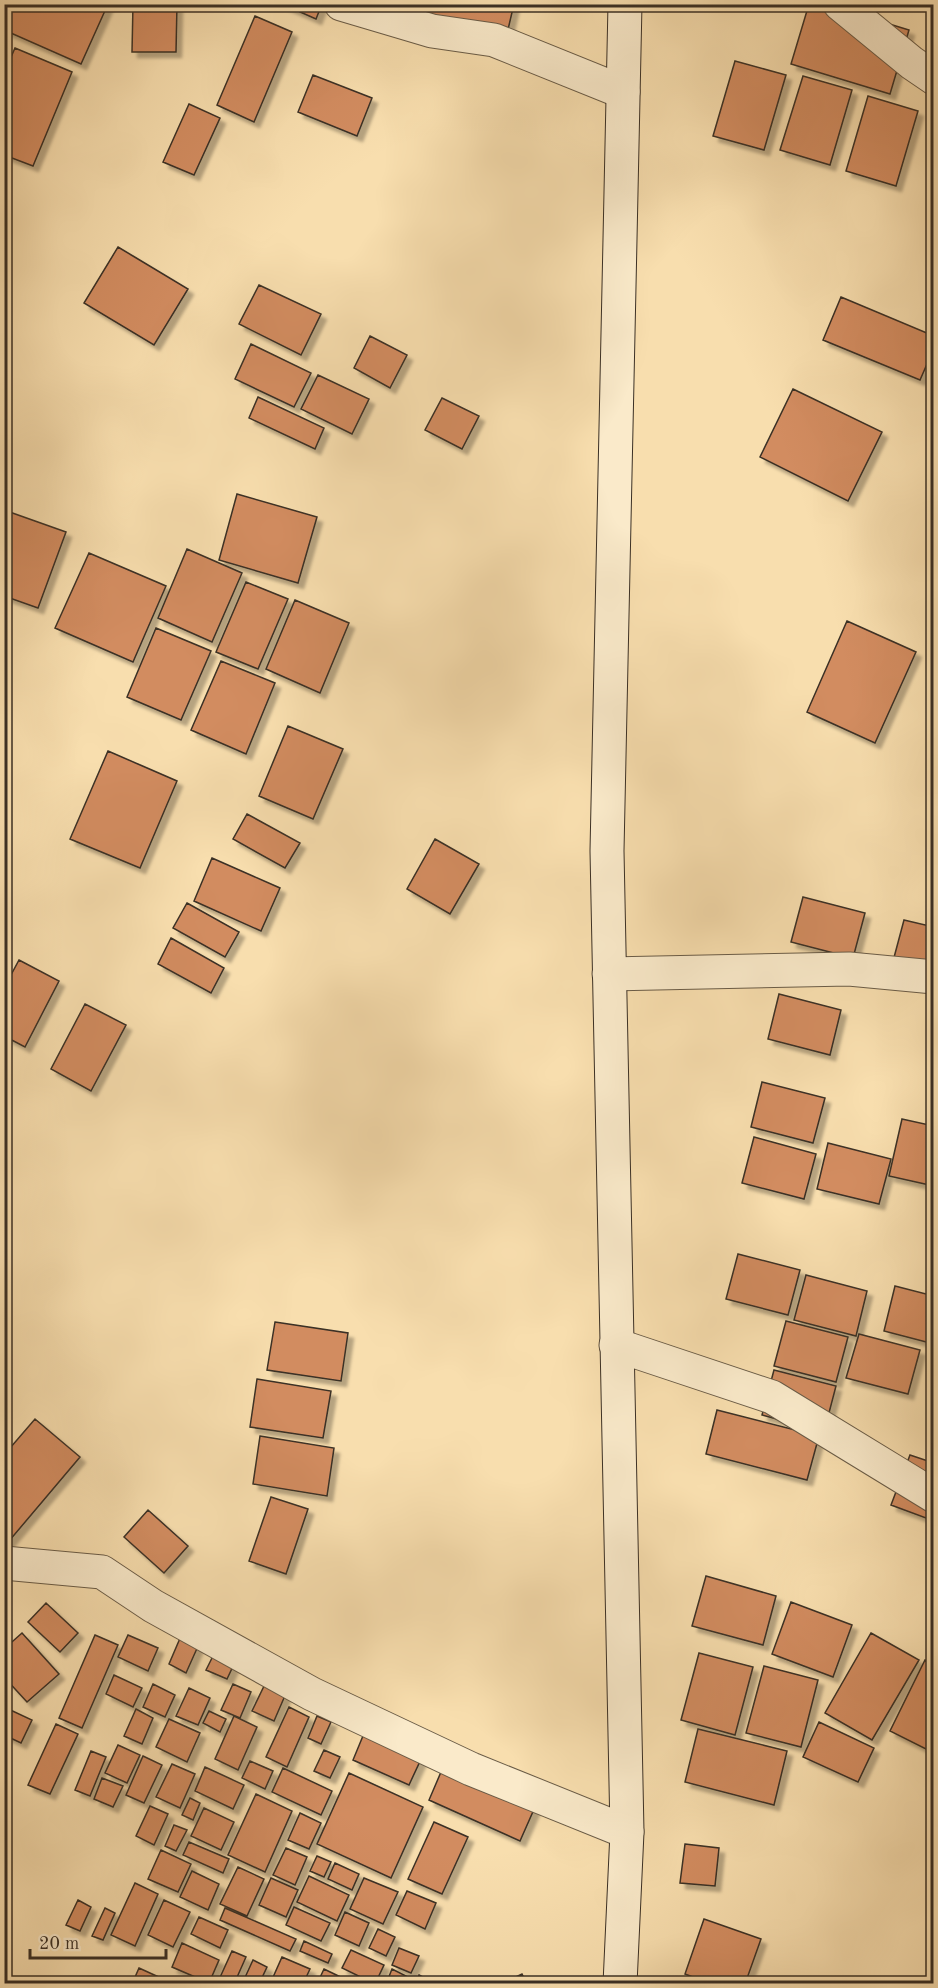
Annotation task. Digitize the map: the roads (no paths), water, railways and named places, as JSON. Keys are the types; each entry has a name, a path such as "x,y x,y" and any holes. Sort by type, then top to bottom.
{"street":[{"path":"341,4 432,31 494,40 623,92"},
{"path":"620,1983 627,1832 607,840 625,4"},
{"path":"840,4 933,78"},
{"path":"609,974 849,969 933,977"},
{"path":"616,1345 772,1397 933,1496"},
{"path":"4,1563 102,1572 153,1606 312,1694 471,1769 627,1832"}]}
